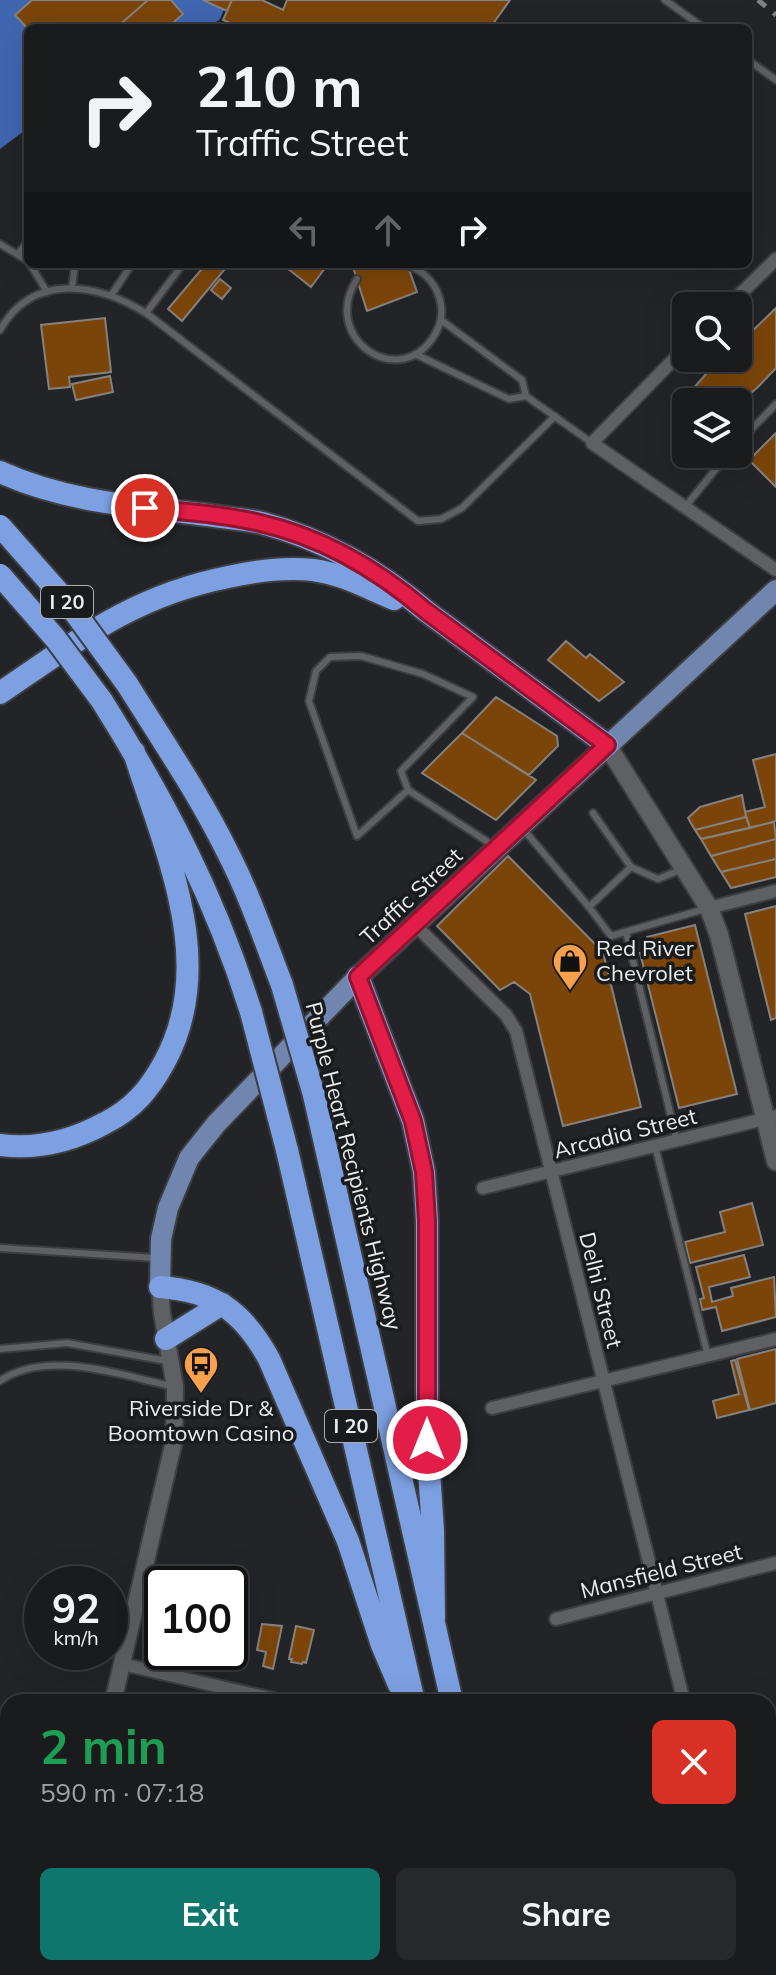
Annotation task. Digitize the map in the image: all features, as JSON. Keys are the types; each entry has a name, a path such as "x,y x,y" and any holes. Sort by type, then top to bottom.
{"highway":[{"path":"0,472 33,486 95,502 260,523 331,548 398,587 607,745"},
{"name":"Purple Heart Recipients Highway","path":"0,526 68,603 127,684 196,793 229,855 282,985 314,1095 450,1694"},
{"path":"0,693 98,626 140,604 173,590 247,573 313,570 340,576 426,611"},
{"name":"I 20","path":"0,575 55,638 102,701 134,752 200,877 240,977 287,1150 412,1694"},
{"path":"0,1145 53,1145 87,1133 127,1112 155,1080 174,1044 188,993 185,931 173,872 134,752"},
{"path":"358,977 413,1121 424,1172 427,1221 427,1440 433,1531 434,1618"},
{"path":"160,1287 190,1290 222,1304 245,1322 269,1359 348,1541 382,1645 403,1694"},
{"path":"166,1339 222,1304"}],"main road":[{"name":"Traffic Street","path":"160,1287 160,1258 168,1208 182,1173 197,1147 216,1124 358,977 776,590"},
{"path":"607,745 709,908 771,1118 776,1161"}],"street":[{"path":"742,292 776,259"},
{"path":"672,361 592,443 776,570"},
{"path":"709,908 776,891"},
{"name":"Delhi Street","path":"415,925 512,1022 525,1062 682,1694"},
{"name":"Arcadia Street","path":"483,1188 771,1118"},
{"path":"128,1639 173,1453 175,1387 160,1287"},
{"path":"492,1408 776,1339"},
{"name":"Mansfield Street","path":"556,1619 776,1563"},
{"path":"128,1665 251,1694"},
{"path":"115,1694 121,1670"}],"lane":[{"path":"665,0 698,24"},
{"path":"752,63 776,80"},
{"path":"0,244 24,258"},
{"path":"18,254 24,246"},
{"path":"33,268 47,292"},
{"path":"72,288 74,268"},
{"path":"112,294 129,268"},
{"path":"146,313 180,268"},
{"path":"357,279 349,292 346,311 354,338 367,351 385,358 403,358 415,354 434,338 441,320 441,303 436,288 421,271 414,268"},
{"path":"0,330 15,309 47,292 86,288 112,294 146,313 418,521 441,519 462,508 555,416"},
{"path":"441,320 522,380 526,396 592,443"},
{"path":"415,354 509,399 526,396"},
{"path":"752,429 776,404"},
{"path":"685,507 714,468"},
{"path":"408,790 357,836 309,701 316,671 330,657 361,656 423,674 473,697 401,771 408,790 496,848"},
{"path":"593,813 631,867 658,879 683,868"},
{"path":"520,825 611,936 709,908"},
{"path":"589,907 631,867"},
{"path":"626,932 677,1141"},
{"path":"655,1146 708,1356"},
{"path":"0,1248 160,1258"},
{"path":"0,1349 67,1343 171,1362"},
{"path":"2,1377 32,1367 57,1365 175,1387"}],"water":[{"path":"0,0 228,0 220,19 213,24 24,24 24,131 0,149"}],"building":[{"path":"32,0 148,0 121,24 24,25 15,15"},
{"path":"148,0 171,0 183,14 172,24 121,24"},
{"path":"203,0 232,0 227,11"},
{"path":"232,0 262,0 283,10 287,0 510,0 493,24 232,24 223,20"},
{"path":"203,268 226,268 182,321 168,309"},
{"path":"287,268 325,268 311,287"},
{"path":"353,268 408,268 417,292 367,311"},
{"path":"220,279 231,288 222,299 211,290"},
{"path":"776,308 776,368 758,387 752,392 752,388 694,388 708,372 752,372 752,331"},
{"path":"105,318 111,372 69,377 70,387 49,389 41,325"},
{"path":"110,376 113,392 76,400 72,384"},
{"path":"776,433 776,487 752,463 752,457"},
{"path":"566,641 586,658 590,654 624,682 599,701 548,660"},
{"path":"496,697 557,736 558,746 529,775 462,733"},
{"path":"462,733 536,780 496,820 422,773"},
{"path":"776,754 776,821 750,828 745,812 765,807 753,760"},
{"path":"742,795 746,817 695,830 688,818 700,807"},
{"path":"746,817 750,828 701,839 695,830"},
{"path":"774,822 776,839 711,856 701,839"},
{"path":"776,839 776,859 721,872 711,856"},
{"name":"Red River Chevrolet","path":"508,856 603,952 641,1107 563,1126 530,994 514,982 500,990 437,926"},
{"path":"776,859 776,877 731,888 721,872"},
{"path":"776,906 776,1018 771,1020 745,914"},
{"path":"695,925 737,1094 679,1108 640,953 650,950 647,937"},
{"path":"752,1203 763,1245 690,1263 685,1242 725,1232 720,1212"},
{"path":"744,1255 750,1277 709,1287 712,1302 733,1296 731,1288 774,1277 776,1317 722,1331 716,1307 702,1310 700,1299 704,1298 696,1267"},
{"path":"776,1349 776,1403 750,1410 737,1359"},
{"path":"735,1360 749,1410 717,1418 713,1401 739,1394 731,1361"},
{"path":"262,1624 282,1626 273,1669 263,1666 266,1652 257,1650"},
{"path":"296,1626 314,1630 306,1663 302,1664 289,1659"}],"railway":[{"path":"758,0 776,15"}],"place":[{"name":"Red River Chevrolet","path":"570,992"},
{"name":"Riverside Dr & Boomtown Casino","path":"201,1395"}],"route":[{"path":"145,508 260,523 331,548 398,587 607,745 358,977 413,1121 424,1172 427,1221 427,1440"}]}
